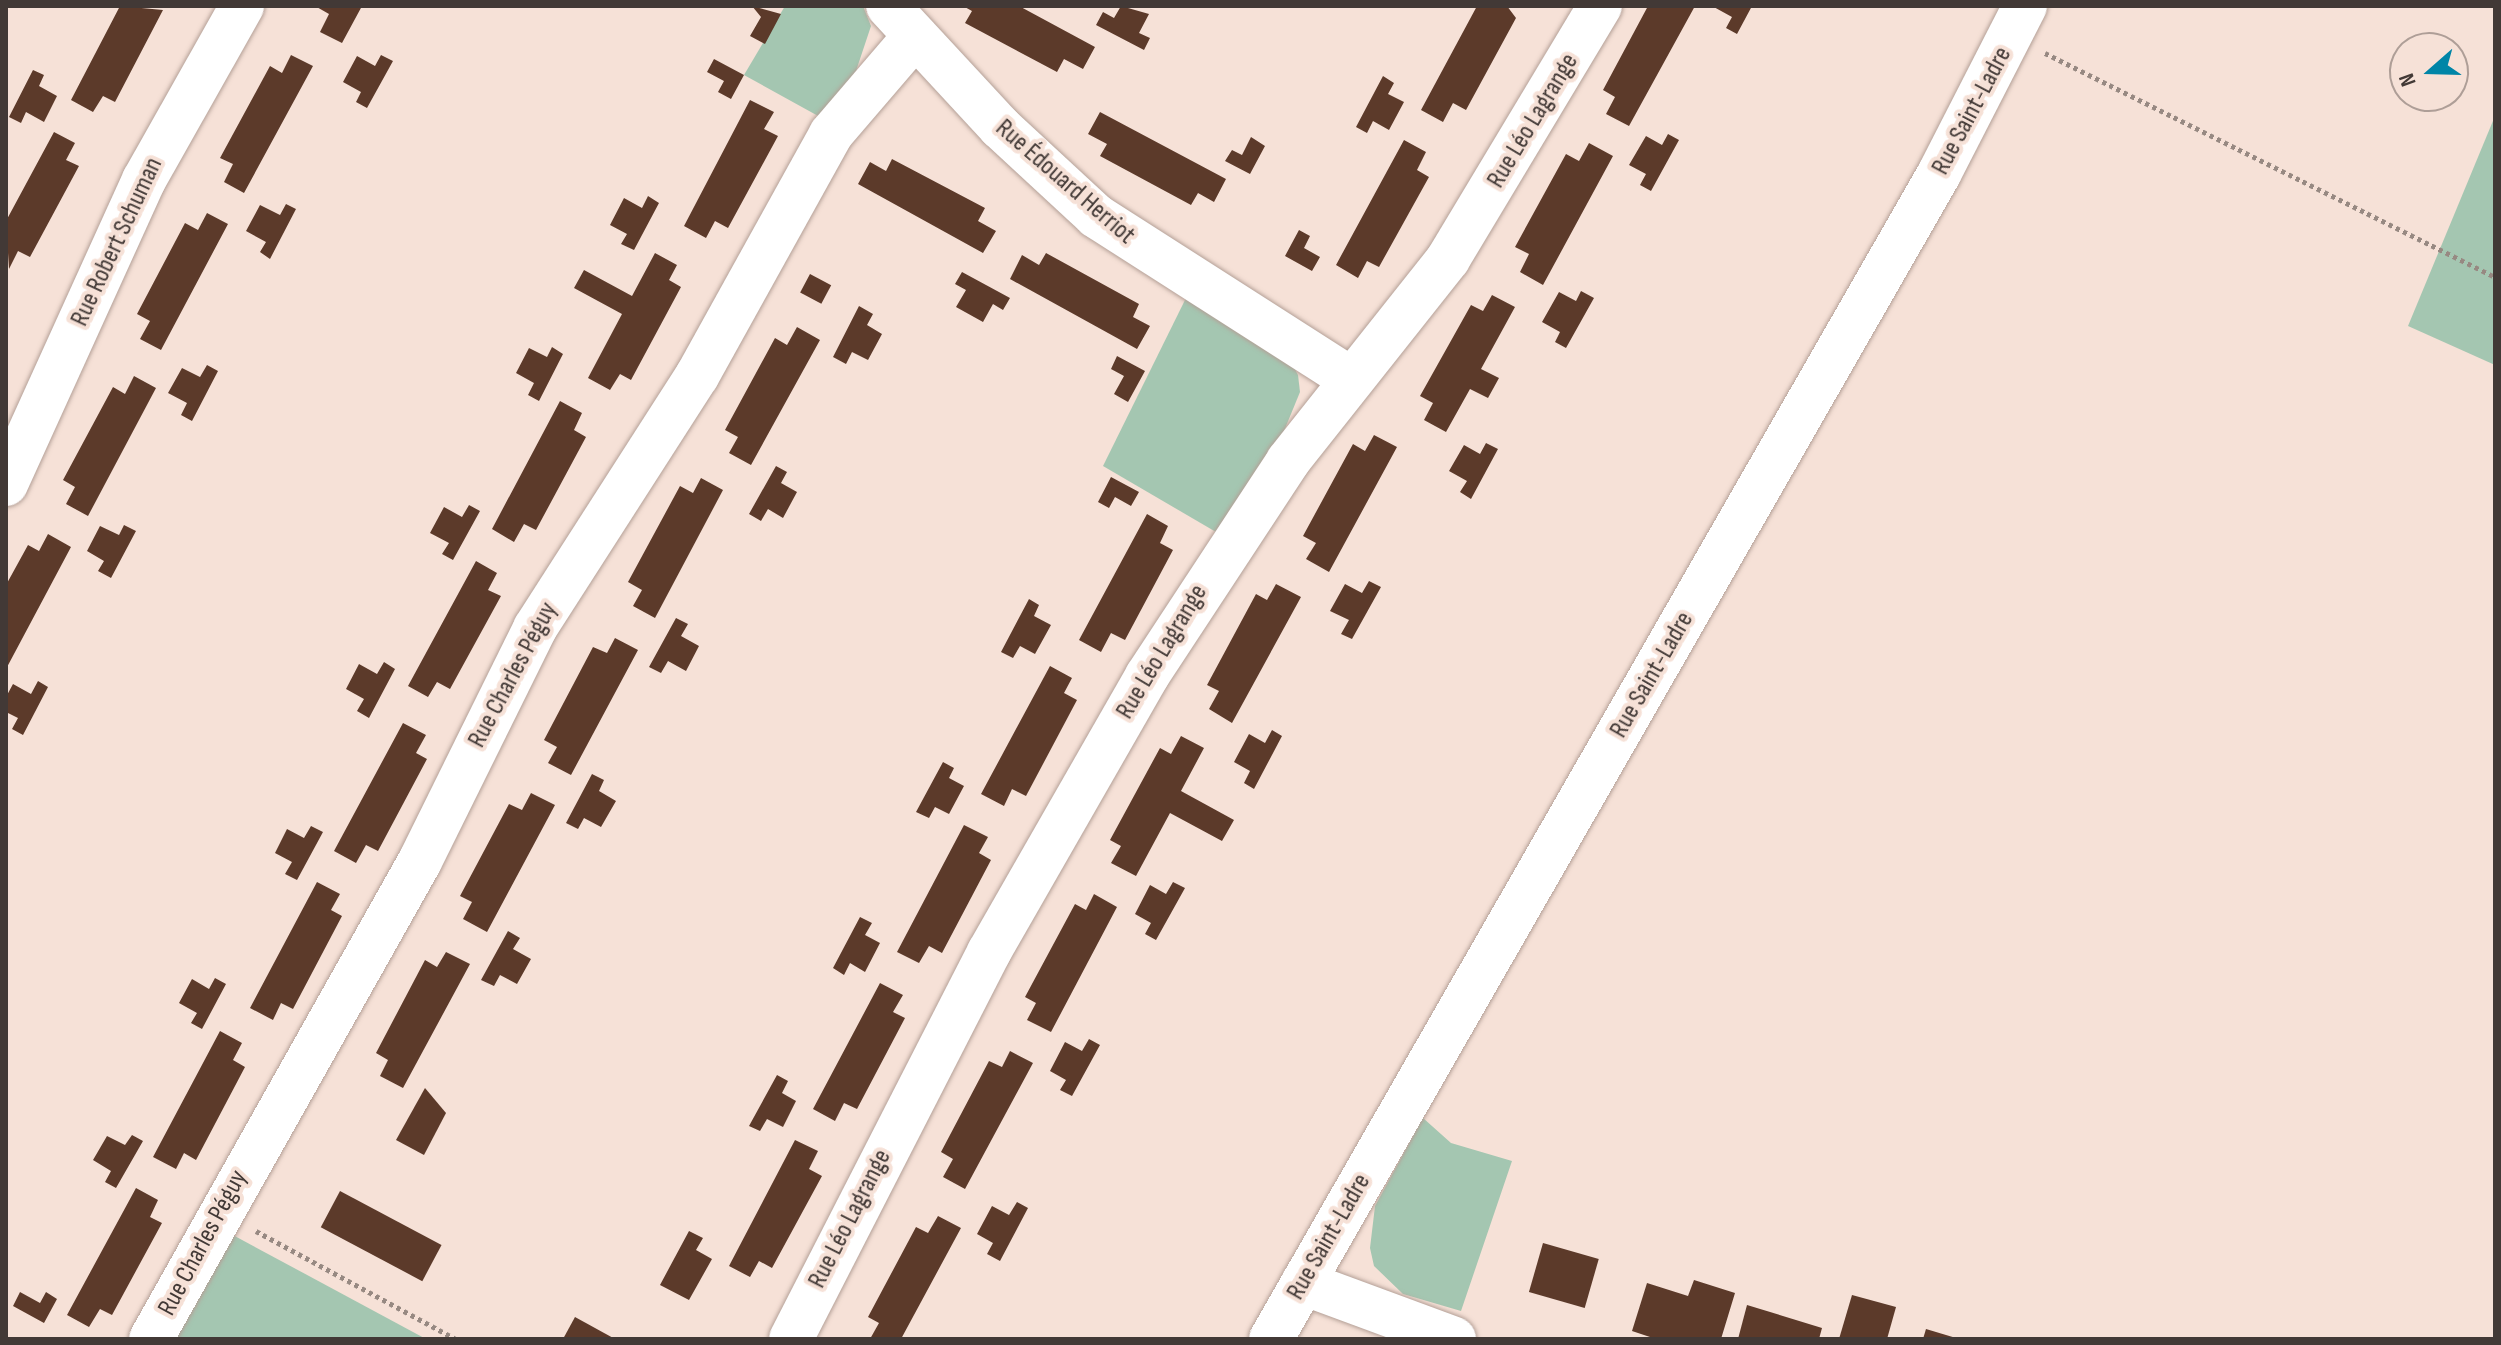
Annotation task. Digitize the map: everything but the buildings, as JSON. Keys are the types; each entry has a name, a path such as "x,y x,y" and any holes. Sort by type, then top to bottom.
{"street":[{"name":"Rue Robert Schuman","path":"6,484 144,180 242,6"},
{"name":"Rue Léo Lagrange","path":"791,1339 995,941 1104,747 1225,550 1349,378 1448,259 1595,8"},
{"name":"Rue Saint-Ladre","path":"1271,1339 2018,20"},
{"name":"Rue Édouard Herriot","path":"901,21 1096,216 1349,378"},
{"name":"Rue Charles Péguy","path":"151,1339 414,872 535,628 697,376 837,126 901,21"},
{"path":"1303,1283 1454,1339"}],"path":[{"path":"2018,20 2495,277"},
{"path":"220,1212 456,1339"}],"green space":[{"path":"785,6 863,6 871,26 856,71 820,117 744,75"},
{"path":"2495,116 2495,365 2408,326"},
{"path":"1186,298 1290,360 1298,375 1300,392 1284,431 1216,532 1103,466"},
{"path":"1423,1118 1451,1143 1512,1161 1461,1311 1403,1294 1374,1266 1370,1248 1375,1206"},
{"path":"231,1234 426,1339 171,1339"}]}
